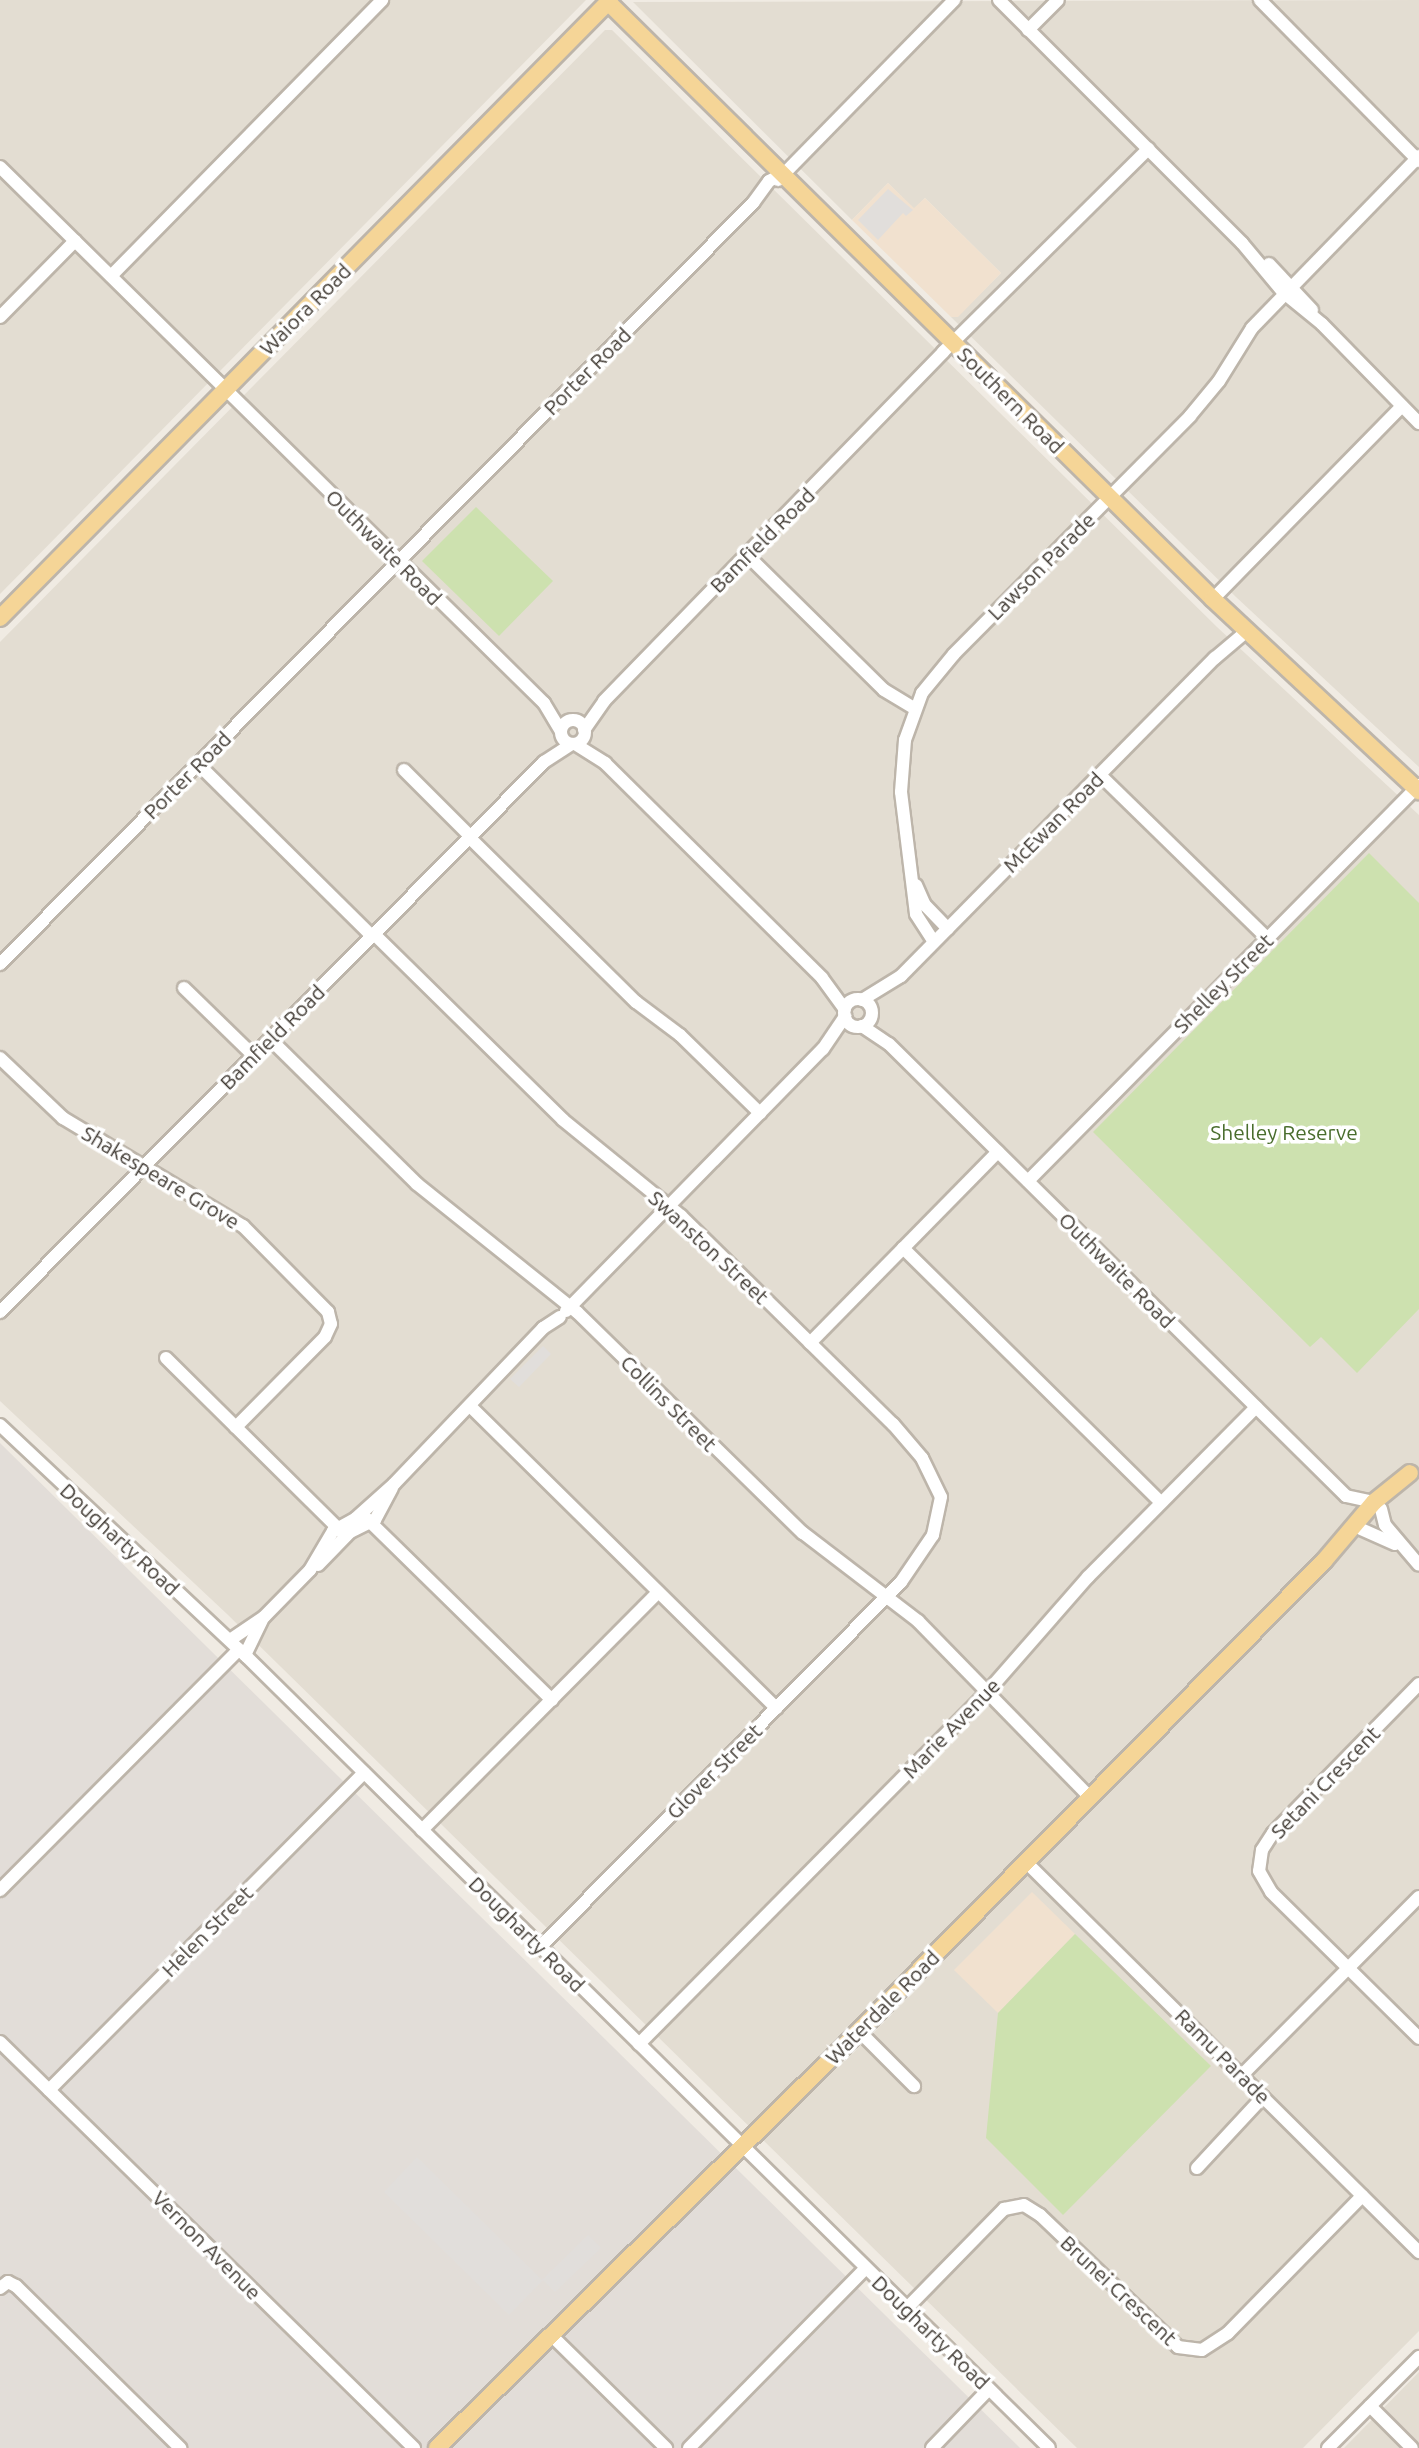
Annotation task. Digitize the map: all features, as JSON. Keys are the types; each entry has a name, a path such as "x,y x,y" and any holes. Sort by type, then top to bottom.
{"main road":[{"name":"Southern Road","path":"609,1 1213,599 1418,788"},
{"name":"Waiora Road","path":"0,618 609,1"},
{"name":"Waterdale Road","path":"437,2448 859,2031 1415,1468"}],"street":[{"path":"111,276 383,0"},
{"name":"Porter Road","path":"0,964 753,202 769,181 782,174 954,0"},
{"path":"999,0 1419,423"},
{"path":"1028,30 1058,0"},
{"path":"1260,0 1418,159"},
{"name":"Bamfield Road","path":"0,1312 544,762 567,727 604,701 1148,149"},
{"name":"Lawson Parade","path":"934,942 915,914 914,880 901,773 914,708 943,666 1190,416 1219,381 1252,328 1287,288 1418,159"},
{"name":"Outhwaite Road","path":"0,167 567,727"},
{"path":"0,317 75,241"},
{"path":"1213,599 1402,405"},
{"path":"747,555 884,690 914,708"},
{"name":"McEwan Road","path":"823,1049 859,1026 872,1013 890,985 1244,628"},
{"name":"Bamfield Road","path":"544,762 573,744 585,732 604,701"},
{"path":"567,727 585,732 604,763"},
{"path":"567,727 573,744 604,763 851,1007"},
{"name":"Swanston Street","path":"198,764 563,1120 669,1206 910,1442 941,1497 942,1510 929,1543 887,1595"},
{"path":"404,770 636,1002 680,1034 760,1113"},
{"path":"1100,775 1267,938"},
{"name":"Shelley Street","path":"1028,1181 1418,788"},
{"name":"Lawson Parade","path":"914,880 925,905 947,929"},
{"name":"McEwan Road","path":"0,1890 238,1648 342,1532 367,1518 394,1484 527,1350 543,1328 560,1317 823,1049 851,1007 890,985"},
{"path":"184,988 254,1056"},
{"name":"Outhwaite Road","path":"851,1007 872,1013 889,1044"},
{"name":"Outhwaite Road","path":"851,1007 859,1026 889,1044 1346,1496 1358,1526"},
{"name":"Collins Street","path":"270,1039 417,1184 570,1307 803,1534 887,1595 989,1690 1093,1794"},
{"name":"Shakespeare Grove","path":"0,1058 56,1113 248,1230 330,1318 325,1338 236,1427"},
{"path":"810,1343 998,1152"},
{"path":"904,1248 1161,1502"},
{"path":"166,1359 342,1532"},
{"path":"471,1407 776,1708"},
{"name":"Marie Avenue","path":"639,2044 989,1690 1088,1577 1256,1407"},
{"name":"Dougharty Road","path":"0,1425 238,1648 1049,2448"},
{"path":"1346,1496 1378,1505 1385,1525 1419,1566"},
{"path":"367,1518 552,1700"},
{"path":"1358,1526 1402,1548"},
{"path":"422,1830 658,1592"},
{"name":"Glover Street","path":"540,1947 887,1595"},
{"name":"McEwan Road","path":"238,1648 264,1617"},
{"name":"Setani Crescent","path":"1419,1684 1273,1833 1262,1850 1259,1871 1270,1892 1419,2038"},
{"name":"Helen Street","path":"49,2090 364,1773"},
{"name":"Ramu Parade","path":"1026,1862 1419,2252"},
{"path":"1242,2075 1419,1897"},
{"path":"859,2031 914,2086"},
{"name":"Vernon Avenue","path":"0,2042 414,2448"},
{"path":"1197,2168 1263,2097"},
{"name":"Brunei Crescent","path":"906,2308 1004,2209 1024,2205 1040,2215 1178,2347 1202,2350 1228,2333 1362,2196"},
{"path":"689,2448 866,2268"},
{"path":"4,2285 180,2448"},
{"path":"550,2334 666,2448"},
{"path":"1328,2448 1419,2357"},
{"path":"932,2448 989,2389"},
{"path":"1370,2406 1412,2448"}],"shaded area":[{"path":"0,0 586,0 0,594"},
{"path":"1419,0 1419,767 1236,597 951,317 958,316 1001,273 925,198 914,209 888,183 852,220 633,2"},
{"path":"605,30 612,30 1217,627 1419,815 1419,2331 1303,2448 1077,2448 227,1614 0,1401 0,642"},
{"path":"888,183 914,208 925,198 1001,273 958,317 951,317 852,220"},
{"path":"888,189 913,210 906,216 903,213 878,240 858,220"},
{"path":"543,1346 551,1354 519,1387 510,1379"},
{"path":"0,1443 1020,2448 0,2448"},
{"path":"1032,1892 1075,1934 998,2013 954,1970"},
{"path":"417,2157 542,2280 588,2235 601,2248 555,2292 543,2280 509,2315 384,2192"},
{"path":"1419,2372 1419,2448 1344,2448"}],"green space":[{"path":"476,507 553,581 499,636 422,561"},
{"name":"Shelley Reserve","path":"1369,853 1419,903 1419,1309 1357,1373 1321,1337 1310,1347 1093,1132"},
{"path":"1075,1934 1211,2066 1063,2215 986,2138 998,2013"}]}
